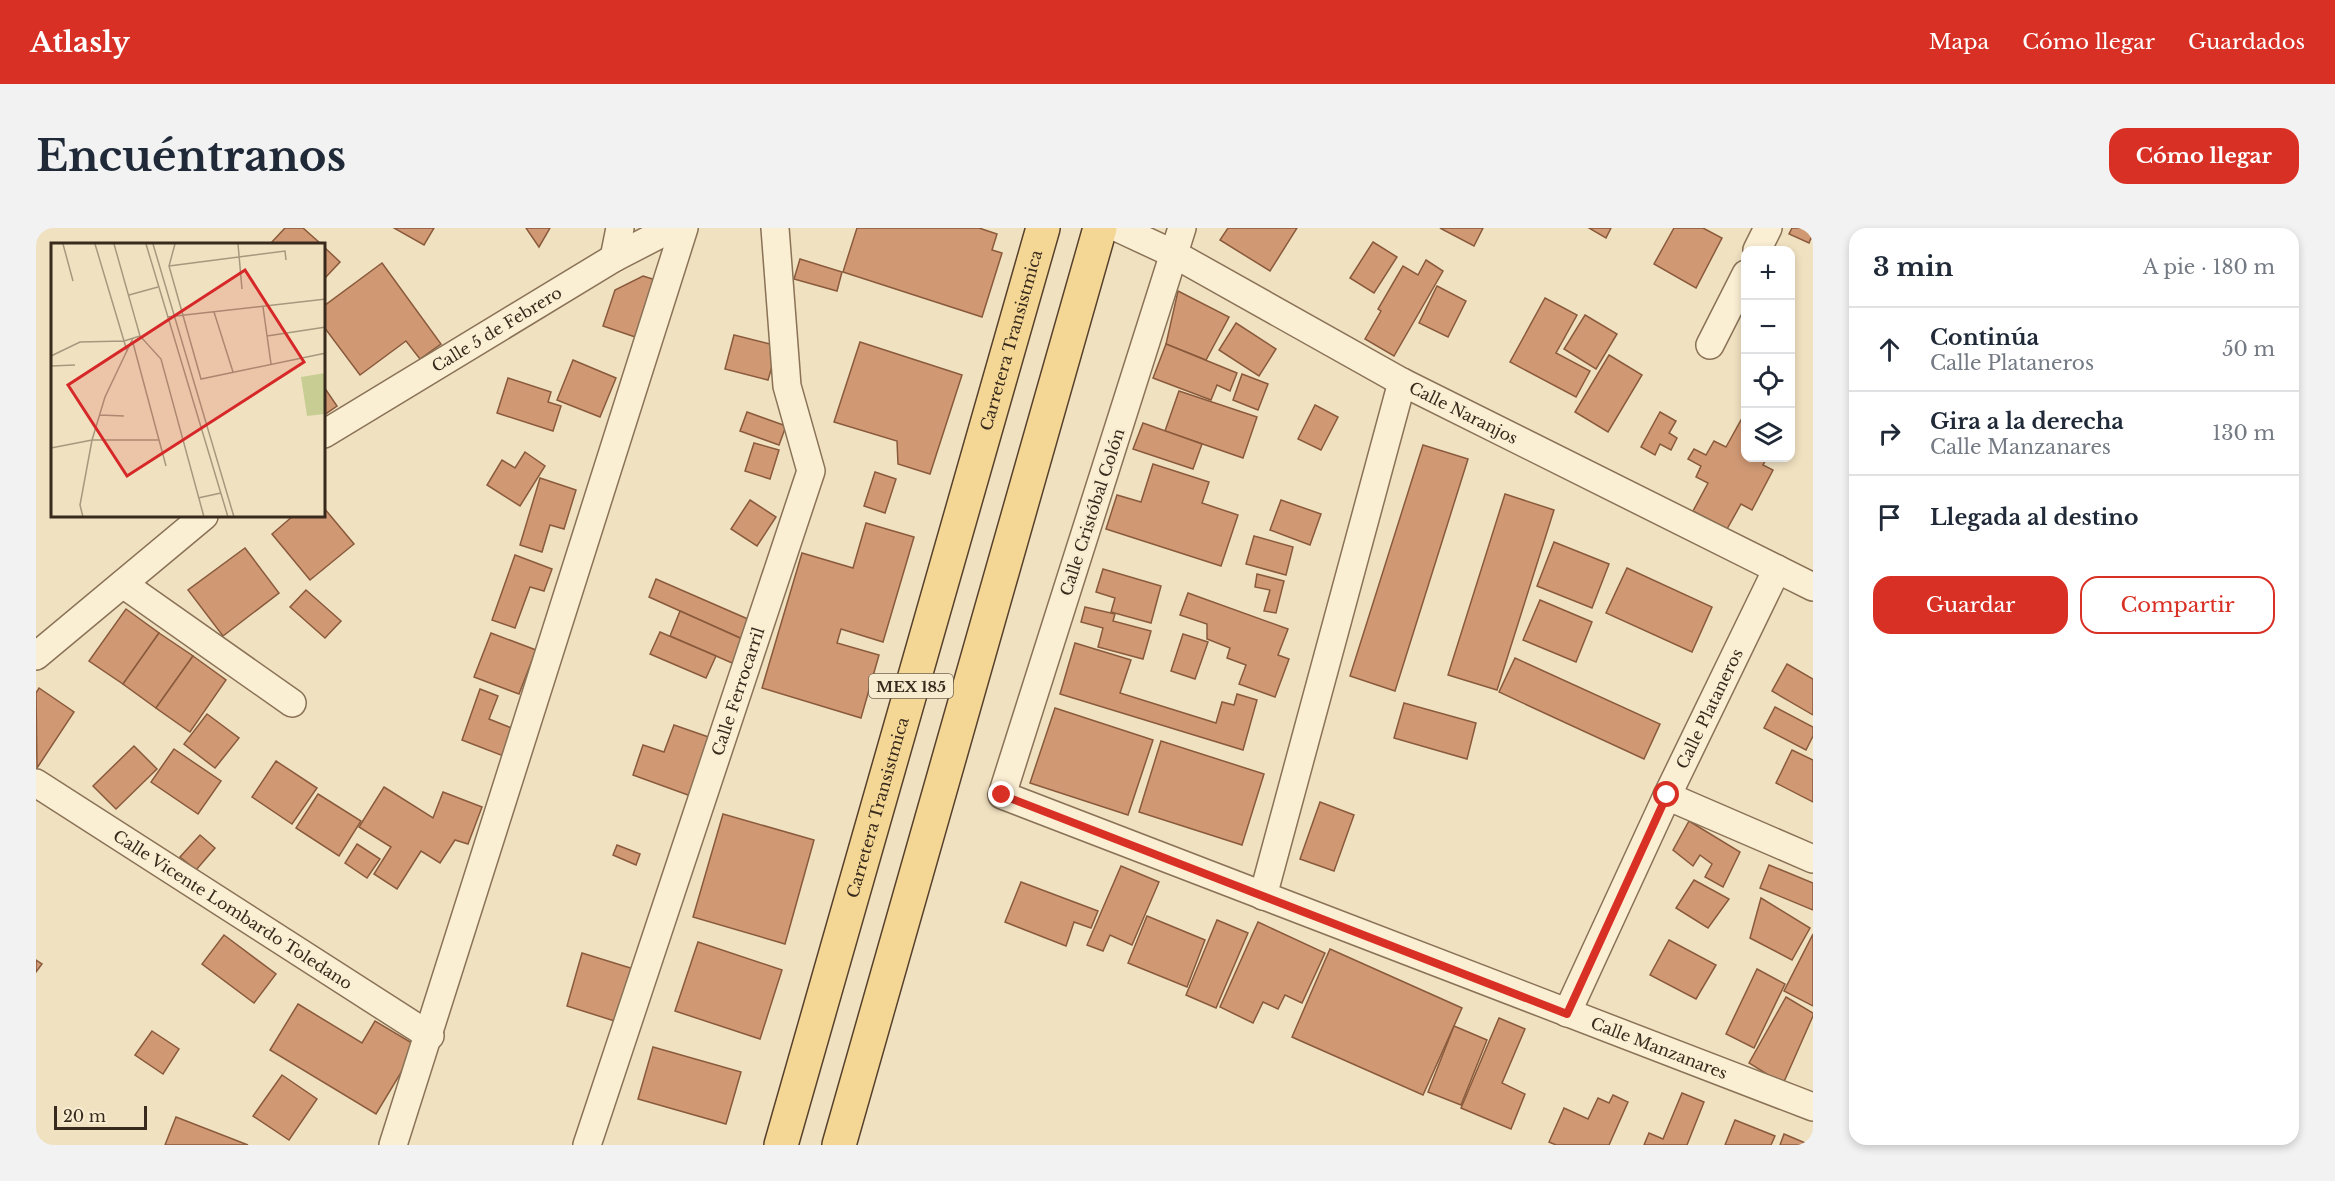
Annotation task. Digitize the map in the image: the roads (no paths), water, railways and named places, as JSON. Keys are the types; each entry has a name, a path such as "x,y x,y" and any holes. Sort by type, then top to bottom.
{"main road":[{"name":"Carretera Transistmica","path":"781,1145 1043,228"},
{"name":"MEX 185","path":"839,1145 1100,228"}],"street":[{"path":"614,258 620,228"},
{"name":"Calle 5 de Febrero","path":"326,433 614,258 672,228"},
{"path":"393,1145 684,228"},
{"name":"Calle Ferrocarril","path":"587,1145 811,471 787,386 775,228"},
{"name":"Calle Naranjos","path":"1118,228 1174,254 1402,382 1813,587"},
{"name":"Calle Cristóbal Colón","path":"1002,795 1182,228"},
{"path":"1759,246 1768,228"},
{"path":"1710,345 1741,284"},
{"path":"1263,896 1402,382"},
{"path":"36,656 202,518"},
{"name":"Calle Plataneros","path":"1567,1014 1667,795 1777,569"},
{"path":"123,584 292,703"},
{"name":"Calle Vicente Lombardo Toledano","path":"36,783 429,1035"},
{"name":"Calle Manzanares","path":"1002,795 1813,1107"},
{"path":"1667,795 1813,859"}]}
